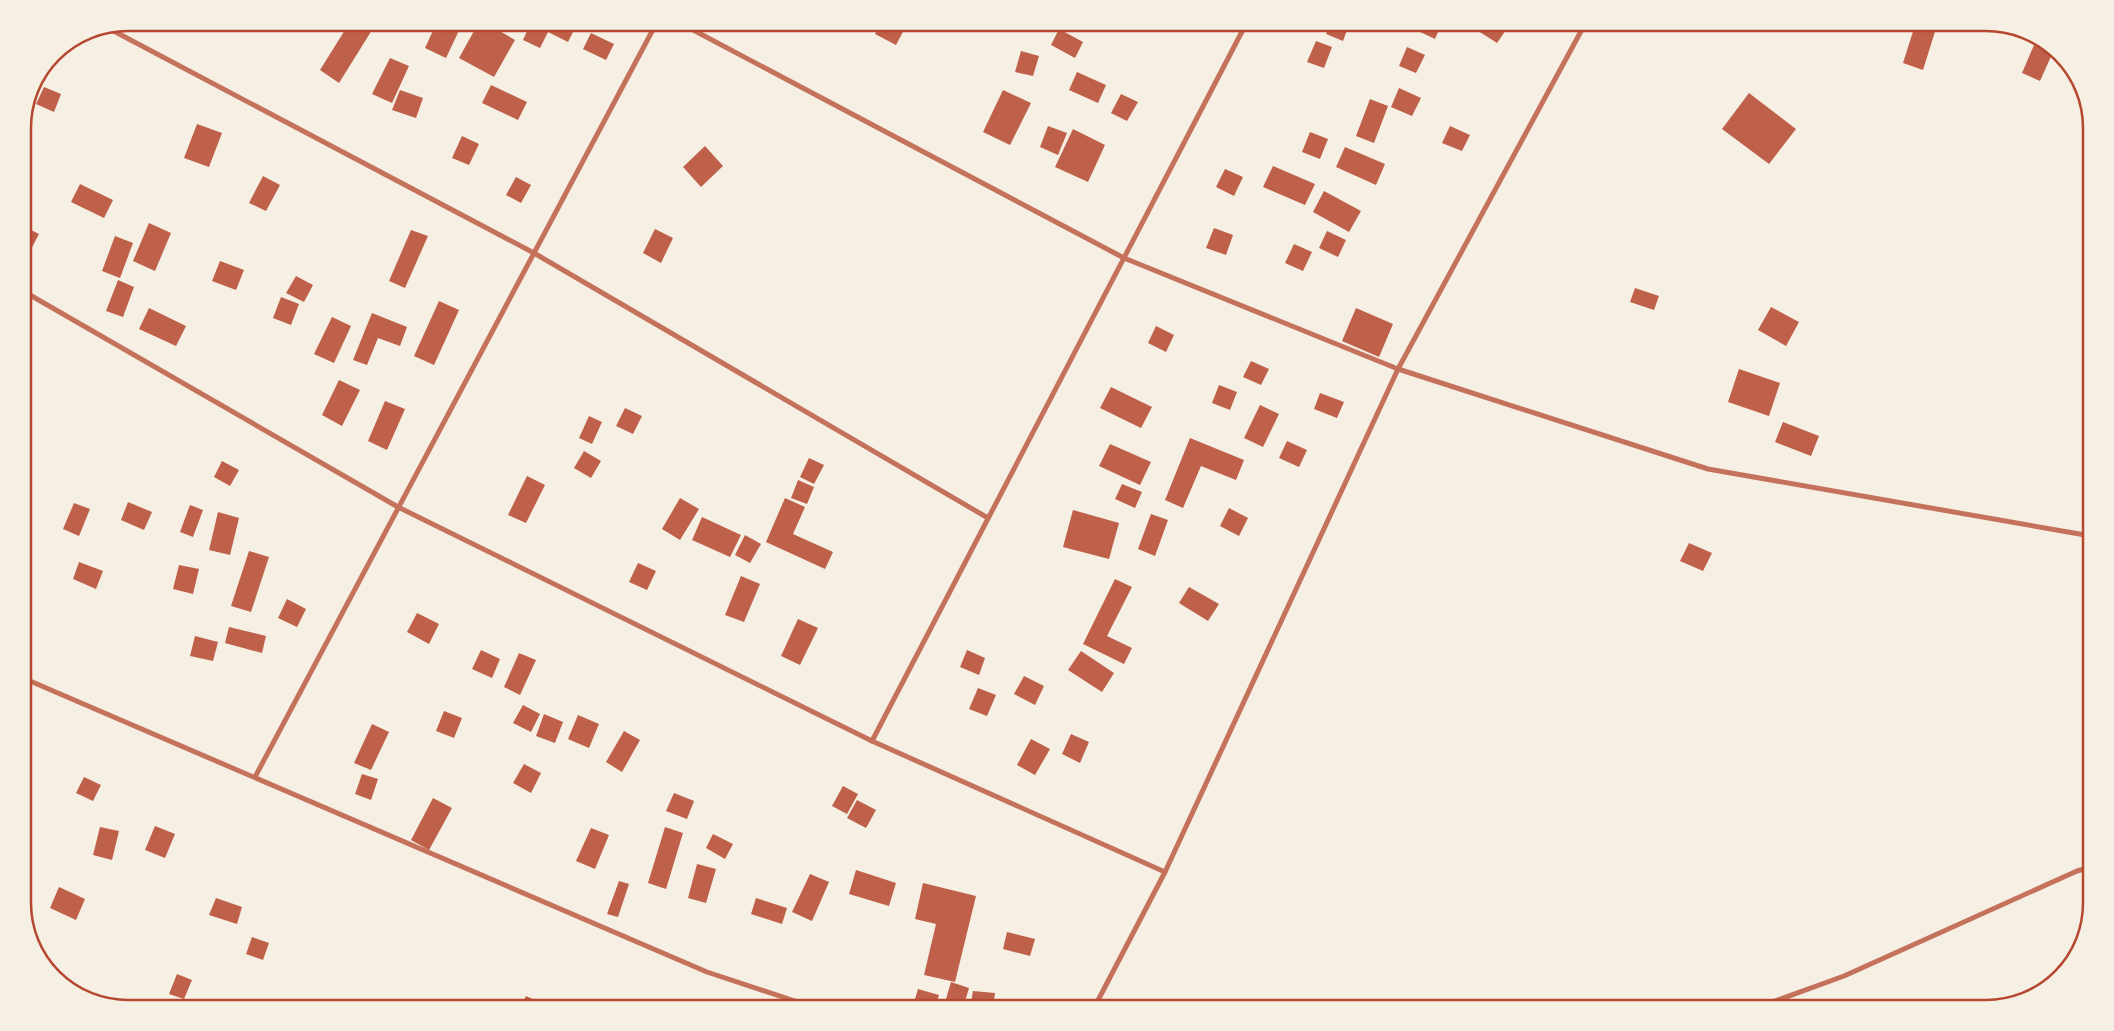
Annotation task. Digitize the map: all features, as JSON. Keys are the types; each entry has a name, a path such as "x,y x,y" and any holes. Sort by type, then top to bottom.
{"street":[{"path":"255,776 652,31"},
{"path":"695,31 1124,258 1398,369 1708,469 2083,535"},
{"path":"872,741 1242,31"},
{"path":"1098,1000 1165,872 1398,369 1581,31"},
{"path":"115,32 534,253 988,518"},
{"path":"31,295 398,507 872,741 1165,872"},
{"path":"31,681 708,972 792,1000"},
{"path":"1778,1000 1844,976 2083,870"}],"building":[{"path":"344,31 371,31 339,83 320,70"},
{"path":"433,31 459,31 446,58 425,48"},
{"path":"474,31 500,31 515,40 494,77 459,58"},
{"path":"527,31 574,31 568,42 548,32 540,48 523,40"},
{"path":"876,31 903,31 896,45 875,34"},
{"path":"1058,31 1063,31 1083,42 1075,58 1051,45"},
{"path":"1327,31 1347,31 1343,41 1326,34"},
{"path":"1418,31 1438,31 1435,39"},
{"path":"1478,31 1505,31 1497,43"},
{"path":"1913,31 1935,31 1923,70 1903,63"},
{"path":"591,33 614,44 606,60 583,49"},
{"path":"1316,41 1332,47 1324,68 1307,62"},
{"path":"2034,44 2051,56 2040,81 2022,73"},
{"path":"1407,47 1425,55 1416,73 1399,66"},
{"path":"1021,51 1039,56 1033,76 1015,72"},
{"path":"390,58 409,66 392,103 372,94"},
{"path":"1077,72 1106,85 1098,103 1069,90"},
{"path":"491,85 527,102 518,120 482,103"},
{"path":"44,87 61,94 54,112 36,104"},
{"path":"1399,88 1421,98 1412,116 1391,107"},
{"path":"400,90 423,98 416,118 392,110"},
{"path":"1003,90 1031,103 1010,145 983,132"},
{"path":"1749,93 1796,129 1769,164 1722,129"},
{"path":"1121,94 1138,102 1127,121 1111,113"},
{"path":"1370,99 1388,106 1374,143 1356,136"},
{"path":"197,124 222,133 209,167 184,158"},
{"path":"1048,126 1067,133 1058,155 1040,147"},
{"path":"1450,126 1470,135 1462,151 1442,143"},
{"path":"1073,129 1105,145 1088,182 1055,167"},
{"path":"1310,132 1328,139 1320,159 1302,152"},
{"path":"462,136 479,144 469,165 452,158"},
{"path":"705,146 723,166 701,187 683,167"},
{"path":"1345,147 1385,164 1376,185 1336,167"},
{"path":"1273,166 1315,184 1305,205 1263,187"},
{"path":"1225,169 1243,177 1234,196 1216,187"},
{"path":"263,176 280,185 266,211 249,203"},
{"path":"516,177 531,185 521,203 506,195"},
{"path":"80,184 113,200 104,218 71,202"},
{"path":"1324,191 1361,211 1349,232 1313,212"},
{"path":"149,223 171,233 155,271 133,261"},
{"path":"1214,228 1233,235 1226,255 1206,248"},
{"path":"655,229 673,238 661,263 643,253"},
{"path":"31,230 39,234 31,249"},
{"path":"411,230 428,236 405,288 389,281"},
{"path":"1327,231 1346,240 1338,257 1319,248"},
{"path":"115,236 133,243 120,278 102,271"},
{"path":"1294,244 1312,252 1303,271 1285,263"},
{"path":"220,261 244,270 236,290 212,281"},
{"path":"296,276 313,285 304,302 286,293"},
{"path":"118,280 134,287 123,317 106,311"},
{"path":"1635,288 1659,296 1654,310 1630,302"},
{"path":"281,297 299,304 291,325 273,318"},
{"path":"439,301 459,310 434,365 414,356"},
{"path":"1771,307 1799,322 1786,346 1758,330"},
{"path":"149,308 186,326 176,346 139,329"},
{"path":"1356,308 1393,324 1379,357 1342,341"},
{"path":"372,313 407,327 400,346 378,338 367,365 353,360"},
{"path":"332,317 351,326 334,363 314,354"},
{"path":"1156,326 1174,335 1166,352 1148,343"},
{"path":"1251,361 1269,369 1261,385 1243,377"},
{"path":"1739,369 1780,383 1769,416 1728,402"},
{"path":"339,380 360,390 342,426 322,415"},
{"path":"1219,385 1237,392 1230,410 1212,403"},
{"path":"1111,387 1152,407 1141,428 1100,408"},
{"path":"1320,393 1344,402 1337,418 1314,409"},
{"path":"385,401 405,409 387,450 368,441"},
{"path":"1260,405 1279,414 1263,447 1244,438"},
{"path":"625,408 642,416 633,434 616,426"},
{"path":"589,416 602,422 592,444 579,438"},
{"path":"1783,422 1819,436 1811,456 1775,442"},
{"path":"1190,438 1244,460 1236,480 1201,466 1183,508 1165,500"},
{"path":"1287,441 1307,450 1299,467 1279,458"},
{"path":"1110,444 1151,462 1140,485 1099,466"},
{"path":"584,451 601,461 591,478 574,468"},
{"path":"809,458 824,465 814,484 800,477"},
{"path":"222,461 239,470 230,486 214,477"},
{"path":"527,476 545,485 526,523 508,515"},
{"path":"798,480 814,487 807,504 791,498"},
{"path":"1122,484 1142,492 1135,508 1115,499"},
{"path":"680,498 699,509 680,540 662,529"},
{"path":"785,498 805,507 793,534 833,552 825,569 766,542"},
{"path":"128,502 152,512 144,530 121,520"},
{"path":"74,503 90,509 79,536 63,529"},
{"path":"190,505 203,510 193,537 180,532"},
{"path":"1229,508 1248,518 1239,536 1220,526"},
{"path":"1073,510 1119,523 1109,559 1063,547"},
{"path":"218,512 239,518 230,555 209,550"},
{"path":"1151,514 1168,520 1155,556 1138,549"},
{"path":"702,517 741,535 730,557 692,540"},
{"path":"745,535 761,544 750,563 735,555"},
{"path":"1689,543 1712,553 1703,571 1680,561"},
{"path":"249,551 269,557 251,612 231,606"},
{"path":"79,562 103,571 96,589 73,579"},
{"path":"638,563 656,571 647,590 629,582"},
{"path":"179,565 199,569 193,594 173,589"},
{"path":"741,576 760,584 744,622 725,615"},
{"path":"1115,579 1132,587 1107,636 1132,648 1124,664 1083,644"},
{"path":"1189,587 1219,604 1208,621 1179,603"},
{"path":"287,599 306,609 297,627 278,618"},
{"path":"417,613 439,624 429,644 407,632"},
{"path":"798,619 818,628 800,665 781,656"},
{"path":"229,627 266,636 262,653 225,643"},
{"path":"195,636 218,642 213,661 190,656"},
{"path":"481,650 500,659 492,678 472,669"},
{"path":"967,650 985,658 979,675 960,667"},
{"path":"1081,651 1114,673 1102,692 1068,670"},
{"path":"519,653 536,660 520,695 504,687"},
{"path":"1024,676 1044,686 1035,705 1014,694"},
{"path":"978,688 996,695 987,716 969,709"},
{"path":"523,705 540,714 531,732 513,723"},
{"path":"444,711 462,718 454,738 436,731"},
{"path":"544,714 563,722 555,743 536,736"},
{"path":"578,715 599,724 589,748 568,739"},
{"path":"372,724 389,732 371,770 354,763"},
{"path":"624,731 640,740 622,772 606,762"},
{"path":"1071,734 1089,742 1080,763 1062,754"},
{"path":"1031,739 1050,749 1035,775 1017,765"},
{"path":"524,764 541,773 531,793 513,783"},
{"path":"362,774 378,779 371,800 355,794"},
{"path":"84,777 101,785 93,801 76,793"},
{"path":"843,786 858,794 847,814 832,806"},
{"path":"674,793 694,801 687,819 666,811"},
{"path":"433,798 452,808 429,850 411,840"},
{"path":"857,800 876,810 866,828 847,818"},
{"path":"155,826 175,834 165,858 145,850"},
{"path":"100,827 119,831 112,860 93,855"},
{"path":"665,827 683,833 666,889 648,883"},
{"path":"591,828 609,835 595,869 576,861"},
{"path":"713,834 733,844 725,859 706,848"},
{"path":"697,864 716,869 706,903 688,898"},
{"path":"856,870 896,883 889,906 849,894"},
{"path":"810,874 829,882 812,921 792,912"},
{"path":"619,881 629,884 618,917 607,914"},
{"path":"923,883 976,896 955,982 924,975 936,924 915,919"},
{"path":"59,887 85,899 76,920 50,908"},
{"path":"216,898 242,907 237,924 209,915"},
{"path":"756,898 787,908 782,924 751,914"},
{"path":"1007,932 1035,939 1030,956 1003,949"},
{"path":"252,937 269,943 263,960 246,954"},
{"path":"177,974 192,980 184,999 169,994"},
{"path":"951,982 969,988 965,1000 946,999"},
{"path":"918,989 939,995 937,1000 915,1000"},
{"path":"973,991 995,993 994,1000 971,1000"},
{"path":"526,996 535,1000 524,1000"}]}
